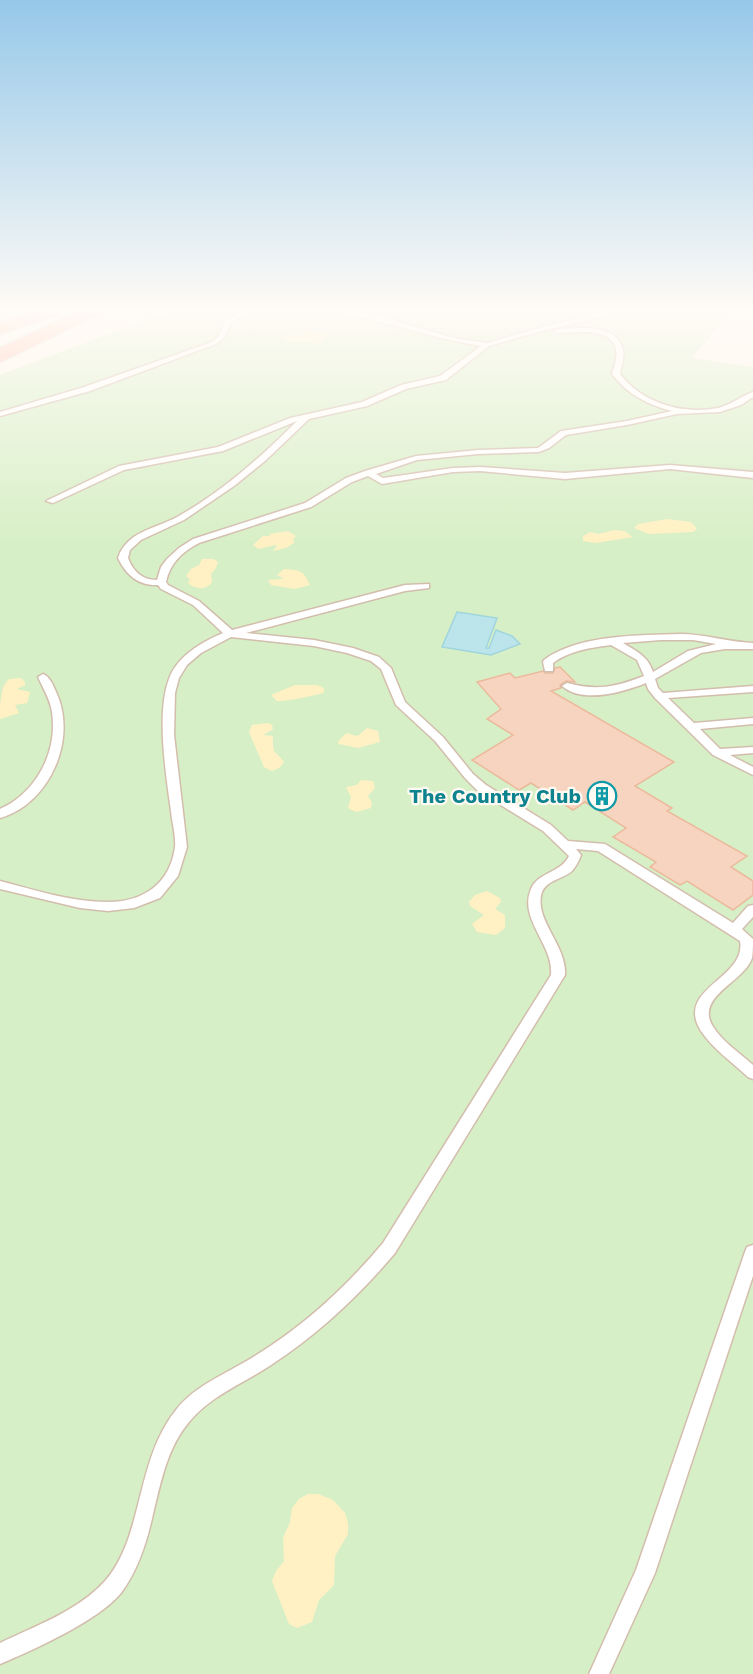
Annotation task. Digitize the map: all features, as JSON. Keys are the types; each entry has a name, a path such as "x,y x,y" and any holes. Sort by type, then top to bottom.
{"lane":[{"path":"0,414 87,388"},
{"path":"50,501 122,468 219,449 306,417 364,404 401,388"},
{"path":"630,388 646,400 689,411"},
{"path":"161,582 164,569 170,560 190,544 202,538 308,505 349,480 368,473 432,456 539,450 546,448 555,436 564,433 689,411 720,410 751,396"},
{"path":"161,582 152,584 146,582 131,572 123,558 126,547 139,537 180,519 214,497 255,464 306,417"},
{"path":"368,473 382,481 453,470 480,469 565,476 670,467 753,475"},
{"path":"0,1654 89,1608 113,1587 132,1554 153,1472 173,1428 183,1414 319,1323 361,1283 389,1248 558,975 560,967 558,958 535,912 534,898 537,887 542,881 565,871 573,864 575,855 548,828 482,788 469,776 439,739 400,703 392,677 386,668 375,659 349,650 314,643 230,634 196,603 165,587 161,582"},
{"path":"0,885 97,907 124,908 150,899 168,883 178,866 181,847 168,718 171,687 181,666 215,640 230,634 405,588 426,586"},
{"path":"549,669 548,662 556,654 599,642 615,643 642,638 676,636 753,646"},
{"path":"615,643 641,658 659,696 717,753 753,772"},
{"path":"567,686 581,692 597,693 649,678 699,651 734,645"},
{"path":"0,814 25,798 39,783 57,750 58,715 44,677"},
{"path":"659,696 753,689"},
{"path":"690,727 753,721"},
{"path":"717,753 753,750"},
{"path":"567,845 601,847 746,939 748,953 740,967 709,995 703,1004 701,1013 705,1025 714,1037 753,1073"},
{"path":"734,930 753,909"},
{"path":"599,1674 645,1573 753,1252"}],"green space":[{"path":"0,388 753,388 753,1674 0,1674"}],"sand":[{"path":"667,519 691,522 697,529 693,532 649,534 634,528 638,524"},
{"path":"614,530 624,531 633,537 595,543 583,541 583,536 590,532 599,534"},
{"path":"288,531 296,536 293,539 294,543 286,548 273,551 277,546 259,549 253,545 263,536"},
{"path":"202,559 214,559 218,562 211,574 212,582 207,587 197,588 188,583 190,579 186,576 191,569 199,565"},
{"path":"284,569 301,572 310,585 294,589 271,585 268,580 284,579 277,575"},
{"path":"21,678 25,685 17,689 30,692 27,703 15,705 19,713 0,719 2,690 10,679"},
{"path":"295,685 317,685 324,688 324,692 281,701 277,701 271,695"},
{"path":"268,723 273,729 263,735 273,736 274,750 284,762 272,771 264,767 249,732 252,725"},
{"path":"367,728 378,731 380,742 358,748 339,744 338,742 346,734 358,736"},
{"path":"361,780 373,781 375,788 368,796 372,803 371,808 356,812 348,808 351,797 346,787 357,785"},
{"path":"487,891 500,898 501,902 495,909 505,915 505,928 496,935 477,932 472,924 484,915 470,906 469,902 475,895"},
{"path":"308,1494 318,1494 333,1500 345,1513 348,1534 335,1556 334,1585 319,1600 312,1622 297,1628 289,1624 272,1581 284,1561 283,1538 290,1522 292,1508 299,1499"}],"water":[{"path":"457,612 497,618 486,648 489,648 496,630 512,636 520,644 491,655 442,647"}],"building":[{"name":"The Country Club","path":"560,667 575,682 566,681 560,685 561,688 551,691 674,762 635,786 672,808 667,811 747,856 731,867 753,881 753,895 733,910 687,881 680,885 650,867 656,862 613,837 626,828 585,802 573,810 531,783 519,790 472,760 513,735 487,719 501,709 477,682 510,673 515,678 543,671 553,673 555,668"}],"place":[{"name":"The Country Club","path":"602,796"}]}
